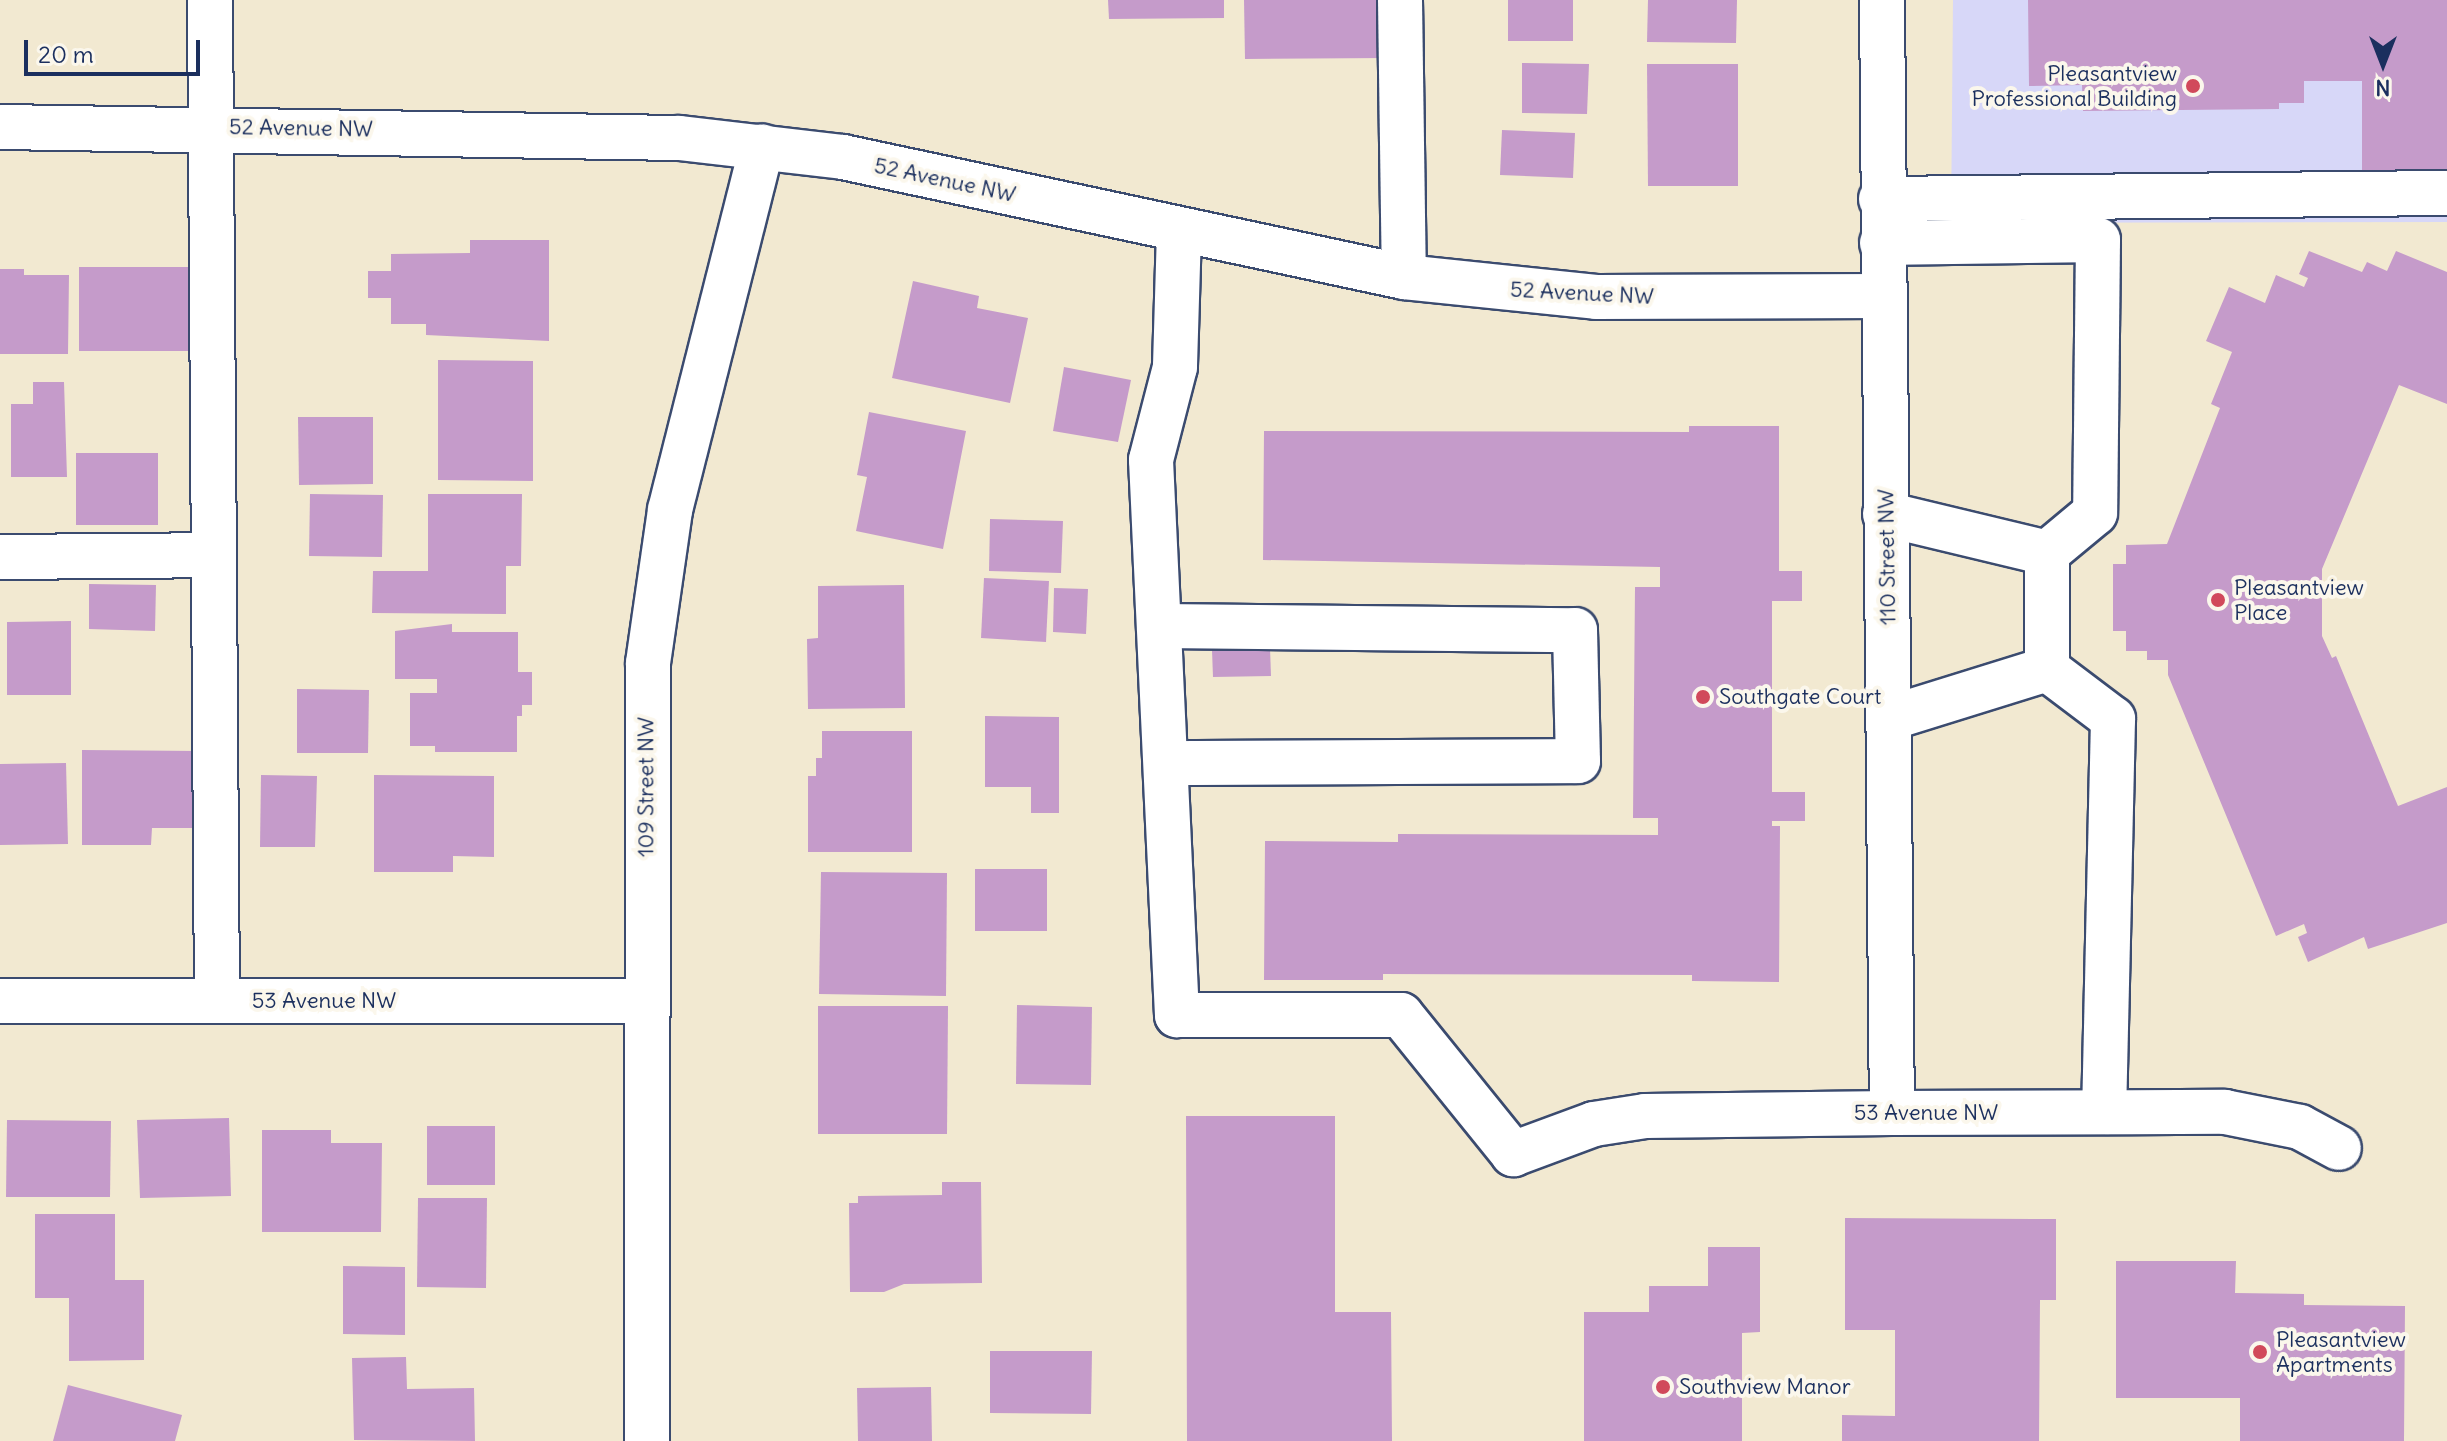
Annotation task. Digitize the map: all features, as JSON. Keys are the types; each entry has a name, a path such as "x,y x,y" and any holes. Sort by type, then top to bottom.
{"street":[{"path":"210,0 217,1001"},
{"path":"1400,0 1404,277"},
{"name":"110 Street NW","path":"1882,0 1881,199 1890,718 1892,1113"},
{"name":"52 Avenue NW","path":"0,127 547,132 762,146 843,157 1404,277 1596,297 1883,296"},
{"name":"109 Street NW","path":"647,1441 645,751 648,663 659,568 762,146"},
{"path":"1881,199 2447,193"},
{"path":"1159,626 1575,630 1578,761 1167,763 1159,626 1151,460 1175,367 1179,231"},
{"path":"1882,243 2098,240 2095,513 2047,553"},
{"path":"1885,514 2047,553"},
{"path":"2047,553 2047,669"},
{"path":"0,557 214,555"},
{"path":"1890,718 2047,669"},
{"path":"2047,669 2113,719 2104,1112"},
{"name":"53 Avenue NW","path":"1167,763 1177,1015 1401,1015 1513,1154 1594,1124 1645,1116 1892,1113 2104,1112 2265,1117 2300,1127 2339,1148"},
{"name":"53 Avenue NW","path":"0,1001 647,1001"}],"shaded area":[{"path":"1953,0 2447,0 2447,222 1951,223"}],"building":[{"path":"1108,0 1224,0 1224,18 1109,19"},
{"path":"1244,0 1386,0 1387,58 1245,59"},
{"path":"1508,0 1573,0 1573,41 1508,41"},
{"path":"1648,0 1737,0 1736,43 1647,42"},
{"name":"Pleasantview Professional Building","path":"2028,0 2447,0 2447,170 2362,171 2362,81 2304,81 2304,103 2279,103 2279,109 2083,111 2082,85 2029,86"},
{"path":"1522,63 1589,64 1587,114 1522,113"},
{"path":"1647,64 1738,64 1738,186 1648,186"},
{"path":"1502,130 1575,133 1573,178 1500,175"},
{"path":"470,240 549,240 549,341 426,335 426,324 391,324 391,298 368,298 368,271 391,271 391,254 470,253"},
{"name":"Pleasantview Place","path":"2309,251 2362,272 2367,262 2387,271 2396,251 2447,272 2447,404 2399,385 2322,569 2322,636 2332,658 2336,656 2398,806 2447,787 2447,923 2368,949 2364,937 2308,962 2298,937 2307,933 2304,924 2276,936 2168,675 2168,660 2147,660 2147,651 2126,651 2126,631 2113,631 2113,564 2126,564 2126,545 2167,544 2220,408 2211,404 2232,352 2206,341 2229,287 2265,303 2276,275 2304,287 2308,278 2299,274"},
{"path":"79,267 195,267 195,351 79,351"},
{"path":"0,269 24,269 24,275 69,275 68,354 0,354"},
{"path":"913,281 979,296 977,308 1028,318 1010,403 892,378"},
{"path":"438,360 533,361 533,481 438,480"},
{"path":"1064,367 1131,380 1118,442 1053,431"},
{"path":"33,382 64,382 67,477 11,477 11,404 33,404"},
{"path":"869,412 966,431 943,549 856,531 867,477 857,475"},
{"path":"298,417 373,417 373,484 299,485"},
{"name":"Southgate Court","path":"1689,426 1779,426 1779,571 1802,571 1802,601 1772,601 1772,792 1805,792 1805,821 1772,821 1772,826 1780,826 1779,982 1692,981 1692,975 1383,974 1383,980 1264,980 1265,841 1398,842 1398,834 1658,835 1658,818 1633,818 1635,587 1660,587 1660,567 1263,560 1264,431 1689,432"},
{"path":"76,453 158,453 158,525 76,525"},
{"path":"310,494 383,495 382,557 309,556"},
{"path":"428,494 522,494 521,566 506,566 506,614 372,613 373,571 428,571"},
{"path":"990,519 1063,521 1061,573 989,571"},
{"path":"984,578 1049,581 1046,642 981,638"},
{"path":"89,584 156,585 155,631 89,629"},
{"path":"904,585 905,708 808,709 807,639 818,638 818,586"},
{"path":"1054,588 1088,589 1086,634 1053,632"},
{"path":"71,621 71,695 7,695 7,622"},
{"path":"452,624 452,632 518,632 518,672 532,672 532,705 522,705 522,716 517,716 517,752 435,752 435,746 410,746 410,693 437,693 437,679 395,679 395,631"},
{"path":"1270,648 1271,676 1213,677 1212,650"},
{"path":"297,689 369,690 368,753 297,753"},
{"path":"985,716 1059,717 1059,813 1031,813 1031,787 985,787"},
{"path":"822,731 912,731 912,852 808,852 808,776 816,776 816,758 822,758"},
{"path":"82,750 198,751 198,828 152,828 151,845 82,845"},
{"path":"66,763 68,844 0,845 0,764"},
{"path":"261,775 317,776 315,847 260,847"},
{"path":"374,775 494,776 494,857 453,856 453,872 374,872"},
{"path":"975,869 1047,869 1047,931 975,931"},
{"path":"821,872 947,873 946,996 819,994"},
{"path":"1017,1005 1092,1007 1091,1085 1016,1084"},
{"path":"818,1006 948,1006 947,1134 818,1134"},
{"path":"1186,1116 1335,1116 1335,1312 1391,1312 1392,1441 1187,1441"},
{"path":"229,1118 231,1196 140,1198 137,1120"},
{"path":"7,1120 111,1121 110,1197 6,1197"},
{"path":"427,1126 495,1126 495,1185 427,1185"},
{"path":"262,1130 331,1130 331,1143 382,1143 381,1232 262,1232"},
{"path":"942,1182 981,1182 982,1283 904,1284 884,1292 850,1292 849,1203 858,1203 858,1196 942,1195"},
{"path":"418,1198 487,1198 486,1288 417,1287"},
{"path":"35,1214 115,1214 115,1280 144,1280 144,1360 69,1361 69,1298 35,1298"},
{"path":"1845,1218 2056,1219 2056,1300 2040,1300 2039,1441 1842,1441 1842,1415 1895,1416 1895,1330 1845,1330"},
{"name":"Southview Manor","path":"1708,1247 1760,1247 1760,1332 1742,1333 1742,1441 1584,1441 1584,1312 1649,1312 1649,1286 1708,1286"},
{"name":"Pleasantview Apartments","path":"2116,1261 2236,1261 2235,1293 2304,1294 2304,1305 2405,1306 2404,1441 2240,1441 2240,1398 2116,1398"},
{"path":"343,1266 405,1267 405,1335 343,1334"},
{"path":"990,1351 1092,1351 1091,1414 990,1413"},
{"path":"406,1357 407,1389 474,1388 475,1441 354,1440 352,1358"},
{"path":"68,1385 182,1415 175,1441 53,1441"},
{"path":"931,1387 932,1441 858,1441 857,1388"}],"place":[{"name":"Pleasantview Professional Building","path":"2193,86"},
{"name":"Pleasantview Place","path":"2218,600"},
{"name":"Southgate Court","path":"1703,697"},
{"name":"Pleasantview Apartments","path":"2260,1352"},
{"name":"Southview Manor","path":"1663,1387"}]}
